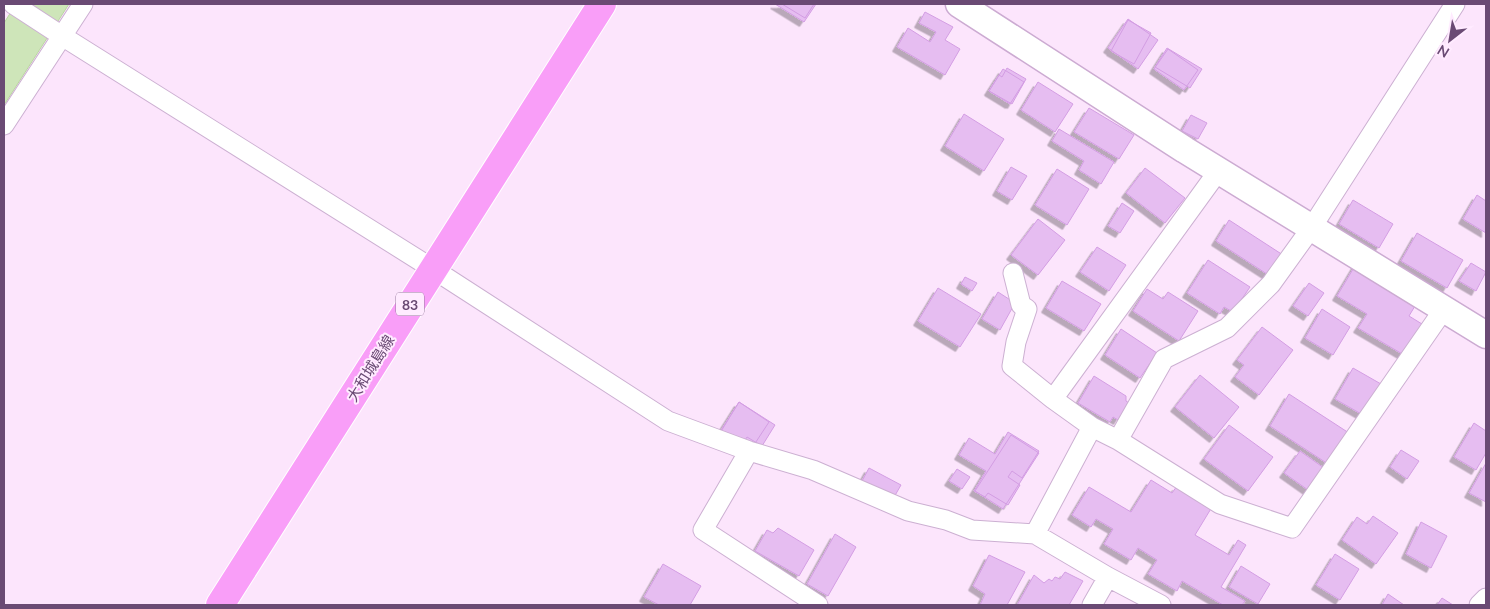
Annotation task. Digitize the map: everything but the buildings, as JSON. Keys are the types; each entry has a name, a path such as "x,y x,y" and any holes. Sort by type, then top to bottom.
{"main road":[{"name":"大和城島線","path":"220,605 602,4"}],"street":[{"path":"13,4 668,420 750,451 813,470 908,511 946,520 972,530 1035,534 1108,577 1161,605"},
{"path":"4,125 82,4"},
{"path":"959,4 1185,150 1486,335"},
{"path":"1118,440 1164,359 1227,328 1271,284 1312,227 1455,4"},
{"path":"1053,399 1219,170"},
{"path":"1013,274 1021,305 1027,308 1016,342 1012,366 1053,399 1092,426 1118,440 1220,504 1292,528 1444,309"},
{"path":"1035,534 1092,426"},
{"path":"750,451 703,530 818,605"},
{"path":"1092,605 1108,577"},
{"path":"1479,605 1486,598"}],"shaded area":[{"path":"16,4 69,4 4,105 4,23"}]}
